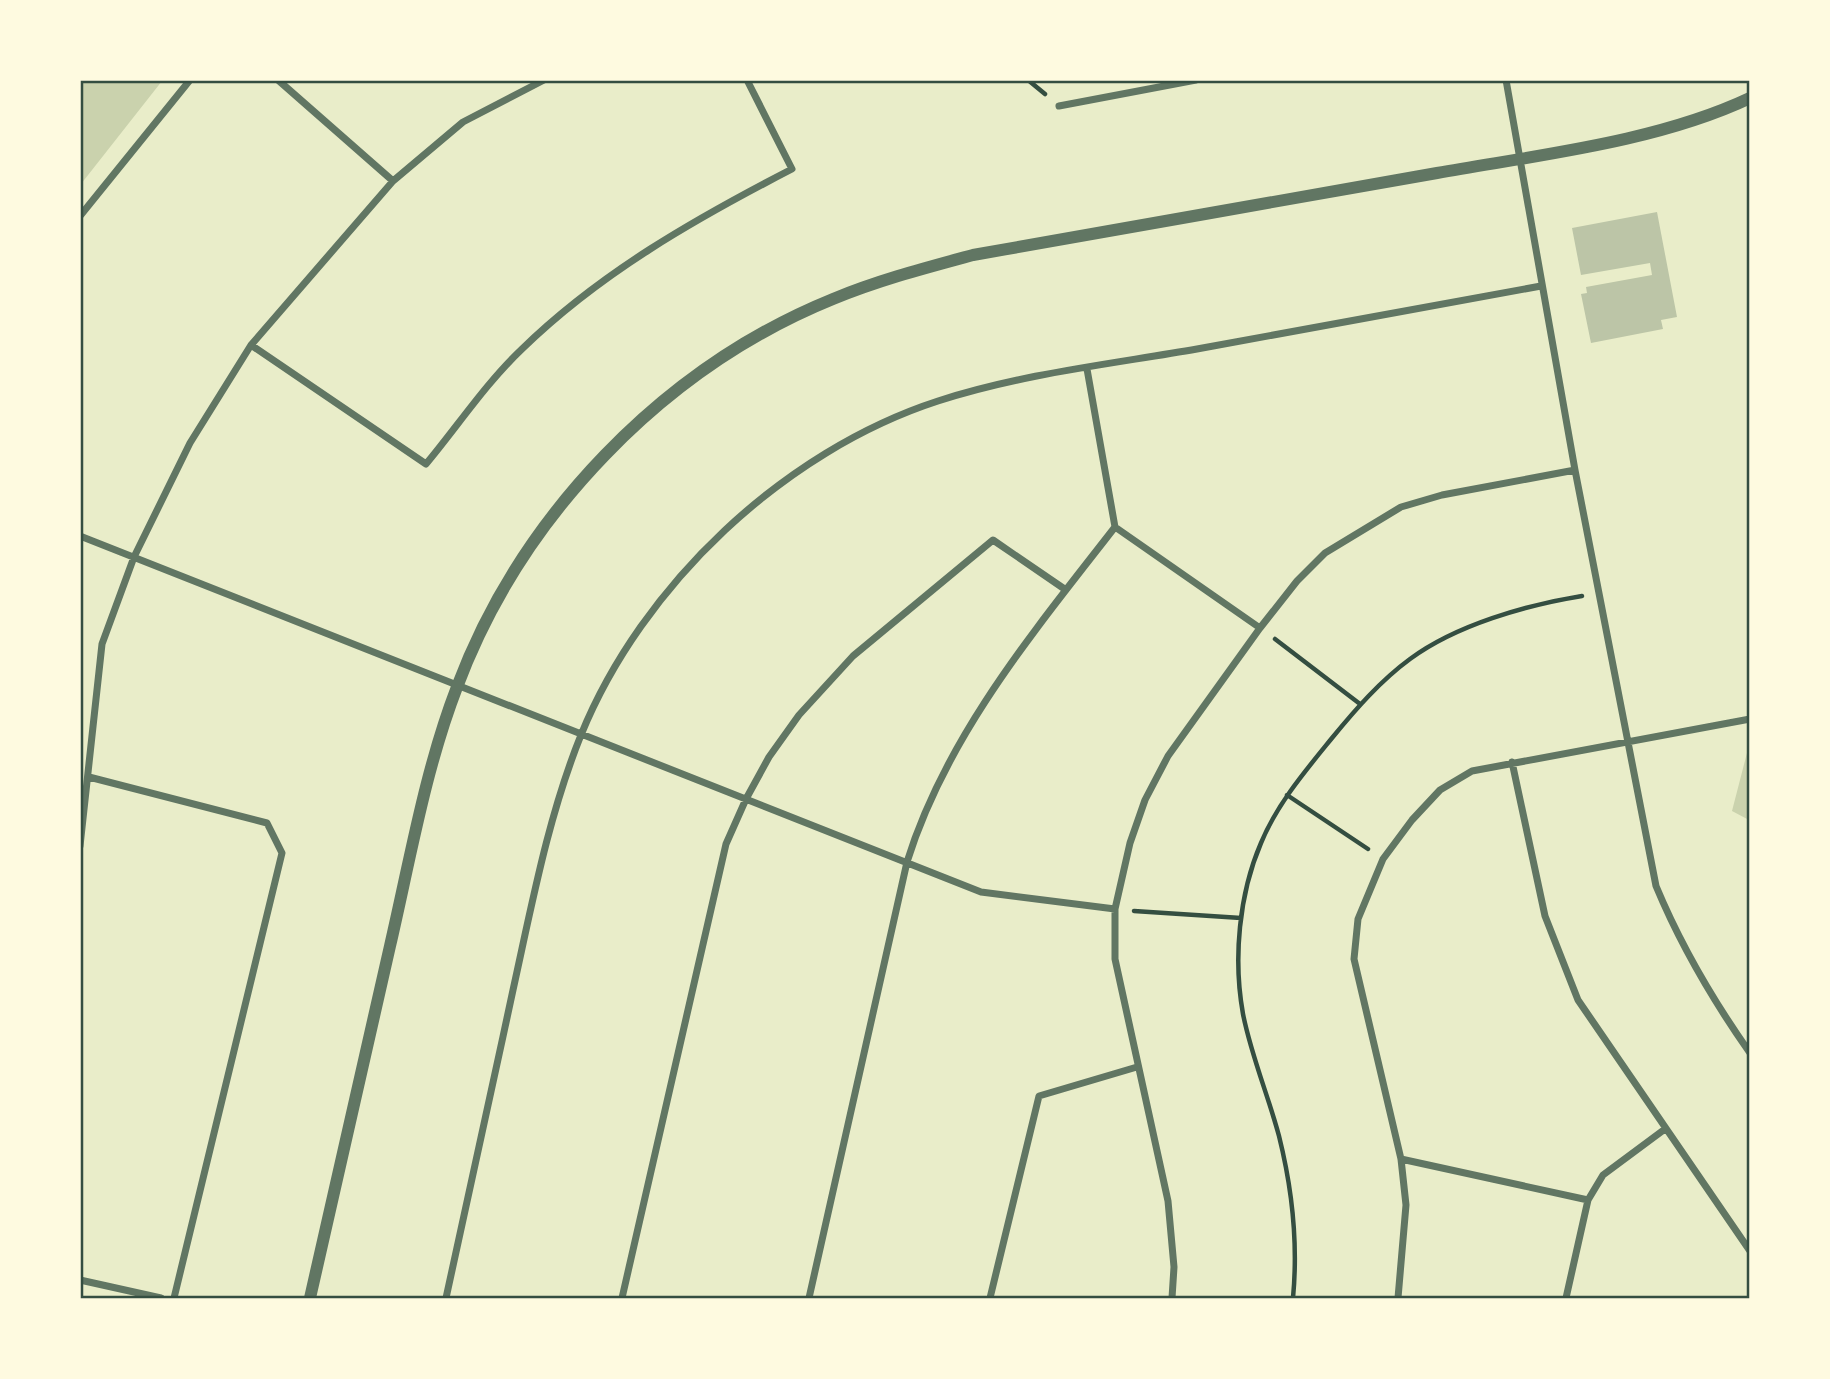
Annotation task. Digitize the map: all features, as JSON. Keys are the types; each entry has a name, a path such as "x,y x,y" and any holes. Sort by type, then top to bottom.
{"street":[{"path":"80,216 190,80"},
{"path":"278,80 393,181"},
{"path":"80,846 102,644 134,557 190,443 251,345 393,181 463,122 544,80"},
{"path":"251,345 426,464 521,350 622,267 707,213 792,169 747,80"},
{"path":"1059,106 1196,80"},
{"path":"1506,80 1575,470 1656,886 1679,941 1712,1000 1749,1052"},
{"path":"310,1298 425,792 458,684 486,623 520,564 591,468 672,394 723,356 774,327 830,300 893,276 973,255 1520,159 1660,130 1718,113 1749,98"},
{"path":"446,1298 542,854 582,733 629,645 678,580 718,536 773,489 816,460 876,426 937,402 1087,369 1541,286"},
{"path":"1087,369 1115,527 1260,628"},
{"path":"1172,1298 1174,1267 1168,1201 1115,959 1115,909 1129,843 1145,800 1168,756 1260,628 1297,581 1325,552 1401,506 1442,495 1575,470"},
{"path":"808,1298 906,862 922,813 961,737 1066,590 1115,527"},
{"path":"80,536 981,892 1115,909"},
{"path":"622,1298 726,844 769,757 799,715 853,656 993,540 1066,590"},
{"path":"1398,1298 1406,1205 1402,1159 1354,959 1358,919 1383,859 1412,820 1440,790 1472,771 1749,719"},
{"path":"1512,762 1545,916 1578,1000 1605,1045 1749,1251"},
{"path":"89,777 267,823 282,853 174,1298"},
{"path":"990,1298 1039,1096 1137,1068"},
{"path":"1566,1298 1588,1200 1603,1175 1665,1129"},
{"path":"1402,1159 1588,1200"},
{"path":"80,1280 161,1298"}],"path":[{"path":"1293,1298 1295,1237 1287,1183 1279,1139 1243,1014 1239,968 1241,918 1261,842 1287,795 1360,704 1411,659 1467,629 1530,605 1599,593"},
{"path":"1260,628 1360,704"},
{"path":"1287,795 1383,859"},
{"path":"1115,909 1241,918"}],"green space":[{"path":"80,81 162,81 81,184"},
{"path":"1748,749 1750,750 1749,820 1732,811"}],"building":[{"path":"1657,212 1677,317 1661,320 1663,329 1591,343 1581,294 1587,293 1586,287 1652,275 1650,263 1581,275 1572,228"}]}
